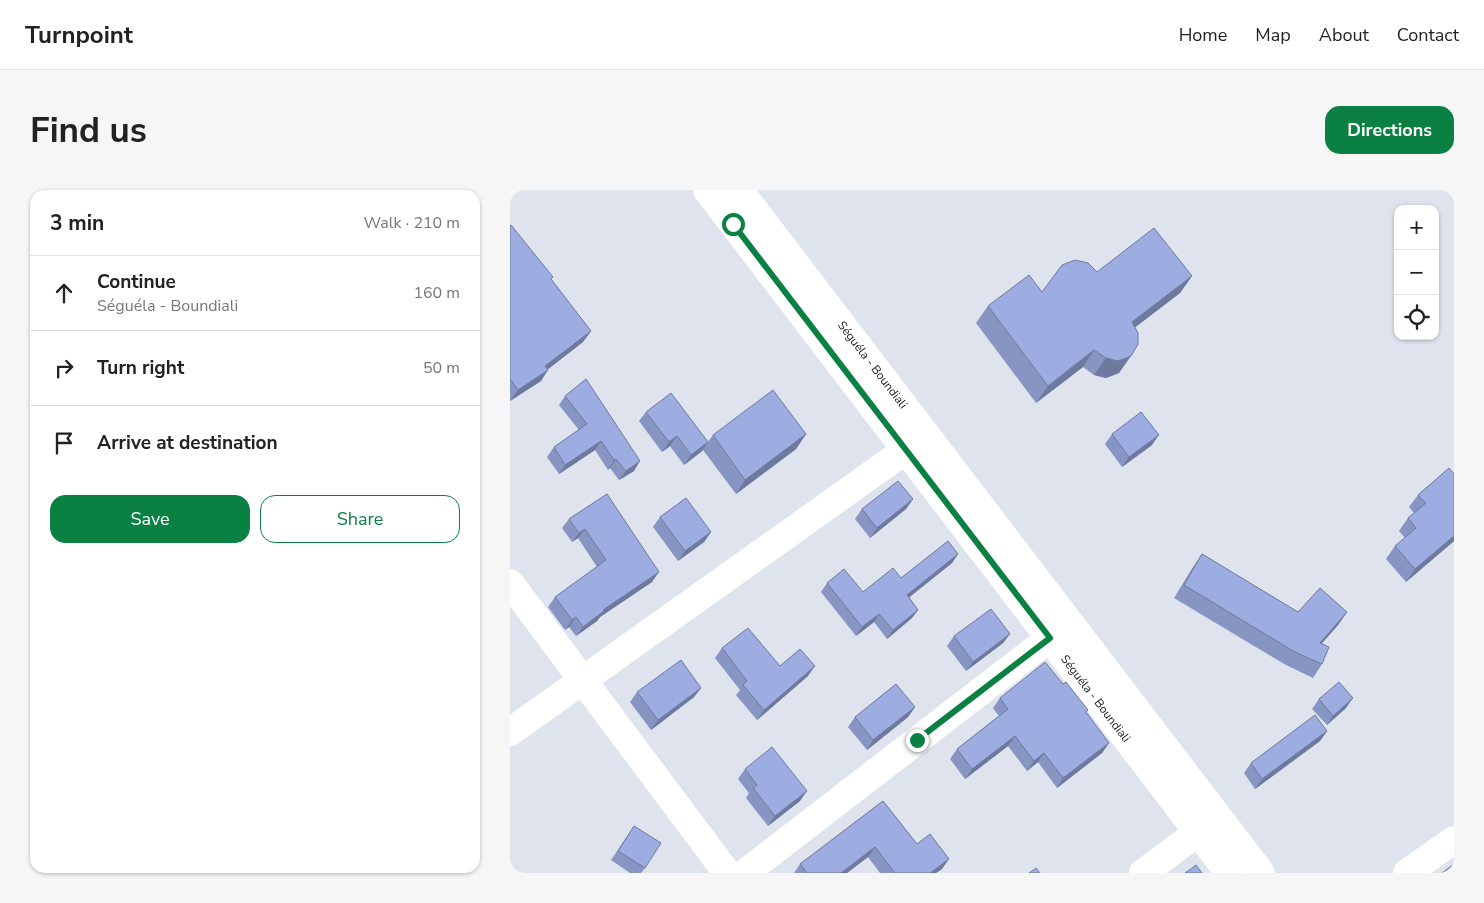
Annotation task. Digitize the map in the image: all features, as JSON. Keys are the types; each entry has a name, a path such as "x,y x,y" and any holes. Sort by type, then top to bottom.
{"main road":[{"name":"Séguéla - Boundiali","path":"707,190 917,442 1261,873"},
{"name":"Séguéla - Boundiali","path":"739,190 917,442 1050,638 1229,873"},
{"path":"510,732 917,442"},
{"path":"510,583 727,873"},
{"path":"745,873 1050,638"},
{"path":"1144,873 1198,832"},
{"path":"1407,873 1454,840"}],"building":[{"path":"511,225 553,277 551,279 591,331 545,366 548,370 518,390 510,379"},
{"path":"1154,228 1192,276 1132,322 1138,333 1138,344 1131,356 1118,361 1106,358 1094,350 1048,386 988,306 1029,275 1042,292 1062,265 1075,260 1088,263 1097,272"},
{"path":"586,379 640,461 626,471 616,459 614,460 601,441 565,465 554,447 587,424 565,396"},
{"path":"773,390 806,434 745,480 713,435"},
{"path":"671,393 708,442 691,455 677,436 669,442 646,412"},
{"path":"1141,412 1159,435 1129,457 1112,434"},
{"path":"1449,468 1454,474 1454,536 1415,569 1395,546 1416,528 1408,518 1426,503 1418,495"},
{"path":"898,481 913,499 877,528 862,509"},
{"path":"607,494 659,572 603,610 583,627 576,617 572,620 555,597 606,560 585,529 579,533 569,519"},
{"path":"686,498 711,532 685,551 660,517"},
{"path":"948,541 958,554 907,595 918,610 893,630 879,614 862,627 827,583 844,569 863,592 893,568 901,578"},
{"path":"1202,554 1298,612 1320,588 1347,612 1320,643 1329,647 1322,664 1295,652 1184,585"},
{"path":"991,609 1010,634 973,662 954,636"},
{"path":"748,628 780,666 800,649 815,666 764,710 743,685 747,681 722,648"},
{"path":"681,660 701,688 658,720 637,692"},
{"path":"1045,662 1063,684 1066,682 1088,710 1086,712 1109,743 1063,778 1044,753 1034,761 1015,736 972,769 957,749 1008,709 1000,698"},
{"path":"1339,682 1353,698 1333,716 1319,699"},
{"path":"896,684 915,707 873,740 855,717"},
{"path":"1315,715 1327,731 1262,779 1251,763"},
{"path":"772,747 807,791 775,816 753,788 757,785 745,769"},
{"path":"883,801 917,844 930,834 949,859 930,873 895,873 875,847 841,873 807,873 800,864"},
{"path":"634,826 661,843 645,868 618,851"},
{"path":"1454,864 1454,873 1442,873"},
{"path":"1196,865 1202,873 1185,873"},
{"path":"1036,868 1040,873 1029,873"}],"route":[{"path":"733,224 1050,638 917,740"}]}
